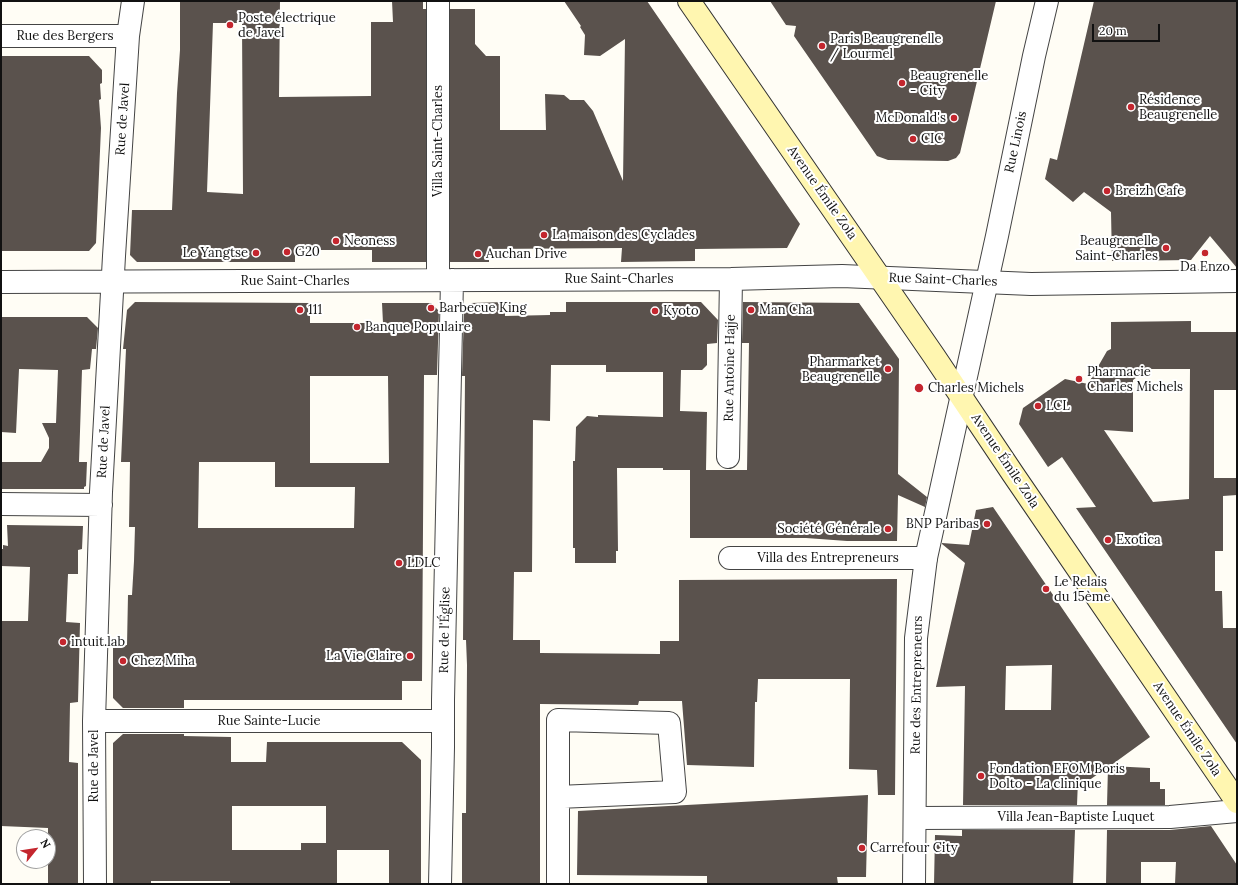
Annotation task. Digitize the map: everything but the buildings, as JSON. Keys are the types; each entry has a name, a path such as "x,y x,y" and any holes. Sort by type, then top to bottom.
{"main road":[{"name":"Avenue Émile Zola","path":"689,1 961,395 1026,493 1237,802"}],"street":[{"name":"Rue de Javel","path":"95,884 94,721 101,505 112,282 128,36 133,1"},
{"name":"Villa Saint-Charles","path":"438,1 445,280"},
{"name":"Rue Linois","path":"961,395 1047,1"},
{"name":"Rue des Bergers","path":"1,36 128,36"},
{"name":"Rue Saint-Charles","path":"1,282 731,278 842,276 986,282 1117,284 1237,281"},
{"name":"Rue Antoine Hajje","path":"728,456 731,278"},
{"name":"Rue de l'Église","path":"440,884 444,721 445,280"},
{"name":"Rue des Entrepreneurs","path":"914,884 916,638 926,558 961,395"},
{"path":"1,504 101,505"},
{"name":"Villa des Entrepreneurs","path":"730,558 926,558"},
{"path":"558,797 675,792 669,723 558,720 558,797 558,884"},
{"name":"Rue Sainte-Lucie","path":"94,721 444,721"},
{"name":"Villa Jean-Baptiste Luquet","path":"915,818 1170,817 1237,811"}],"place":[{"name":"Poste électrique de Javel","path":"230,25"},
{"name":"Paris Beaugrenelle / Lourmel","path":"822,46"},
{"name":"Beaugrenelle - City","path":"902,83"},
{"name":"Résidence Beaugrenelle","path":"1131,107"},
{"name":"McDonald's","path":"954,118"},
{"name":"CIC","path":"913,139"},
{"name":"Breizh Cafe","path":"1107,191"},
{"name":"La maison des Cyclades","path":"544,235"},
{"name":"Neoness","path":"336,241"},
{"name":"Beaugrenelle Saint-Charles","path":"1166,248"},
{"name":"G20","path":"287,252"},
{"name":"Le Yangtse","path":"256,253"},
{"name":"Da Enzo","path":"1205,253"},
{"name":"Auchan Drive","path":"478,254"},
{"name":"Barbecue King","path":"431,308"},
{"name":"111","path":"300,310"},
{"name":"Man Cha","path":"751,310"},
{"name":"Kyoto","path":"655,311"},
{"name":"Banque Populaire","path":"357,327"},
{"name":"Pharmarket Beaugrenelle","path":"888,369"},
{"name":"Pharmacie Charles Michels","path":"1079,379"},
{"name":"Charles Michels","path":"919,388"},
{"name":"LCL","path":"1038,406"},
{"name":"BNP Paribas","path":"987,524"},
{"name":"Société Générale","path":"888,529"},
{"name":"Exotica","path":"1108,540"},
{"name":"LDLC","path":"399,563"},
{"name":"Le Relais du 15ème","path":"1046,589"},
{"name":"intuit.lab","path":"63,642"},
{"name":"La Vie Claire","path":"410,656"},
{"name":"Chez Miha","path":"123,661"},
{"name":"Fondation EFOM Boris Dolto - La clinique","path":"981,776"},
{"name":"Carrefour City","path":"862,848"}]}
